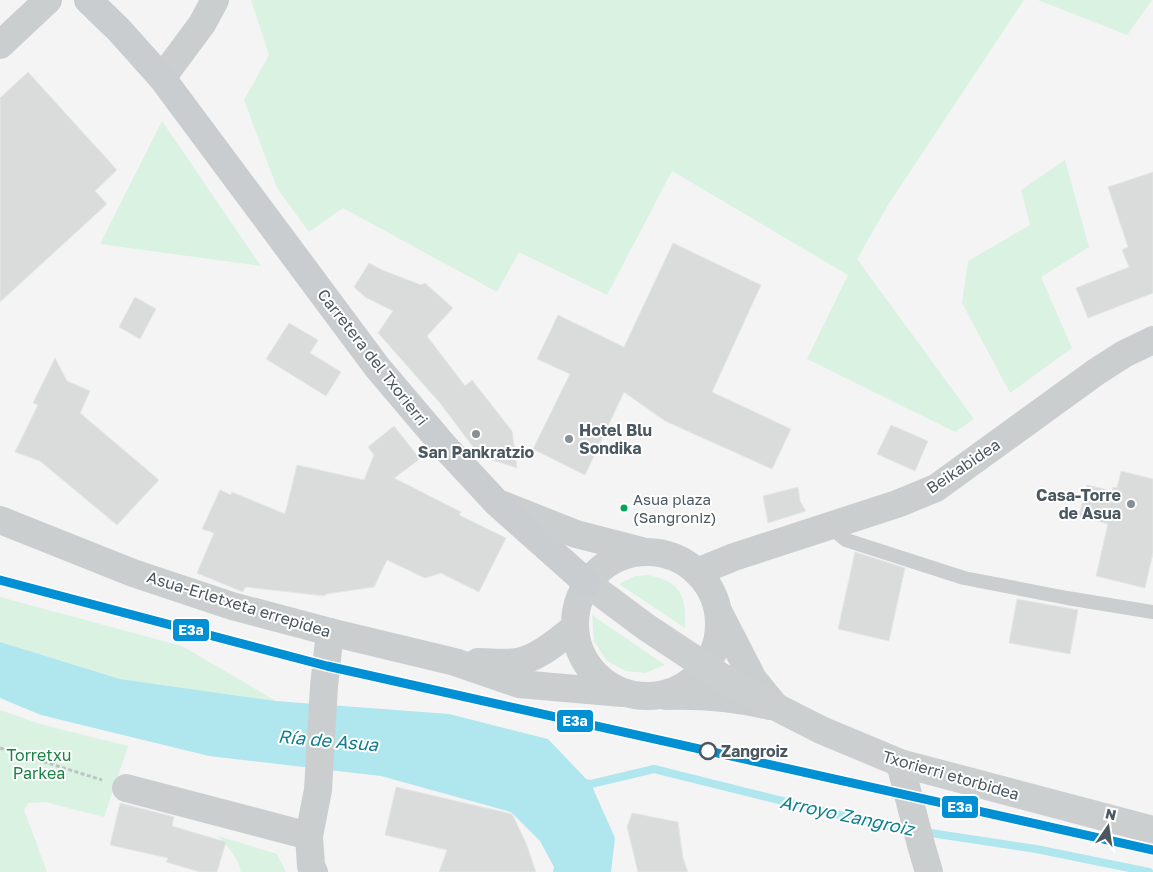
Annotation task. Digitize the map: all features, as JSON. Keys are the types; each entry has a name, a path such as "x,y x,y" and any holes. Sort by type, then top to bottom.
{"main road":[{"name":"Carretera del Txorierri","path":"88,0 119,30 162,78 378,367 444,446 497,503 587,583"}],"street":[{"path":"0,45 48,0"},
{"path":"162,78 202,24 215,0"},
{"name":"Beikabidea","path":"696,572 828,525 898,504 936,488 1096,372 1124,354 1153,340"},
{"path":"497,503 536,520 576,534 646,552 664,554 681,561 696,572 709,588 727,630 753,679 776,708"},
{"name":"Asua-Erletxeta errepidea","path":"0,520 142,576 232,606 455,662"},
{"path":"622,693 603,682 588,668 578,649 574,628 576,604 587,583 598,571 613,560 629,554 646,552"},
{"name":"Carretera del Txorierri","path":"587,583 646,627 706,666"},
{"path":"652,697 673,692 694,679 706,666 715,648 719,628 717,607"},
{"path":"455,662 518,662 552,646 574,628"},
{"path":"314,872 311,866 309,836 318,790 324,686 330,632"},
{"path":"455,662 519,684 652,697 694,695 744,700 776,708"},
{"name":"Txorierri etorbidea","path":"706,666 776,708 821,730 900,763 1153,830"},
{"path":"900,763 929,872"},
{"path":"126,788 309,836"}],"lane":[{"path":"828,525 846,540 964,578 1066,598 1153,612"}],"path":[{"path":"0,748 126,788"}],"green space":[{"path":"251,0 1024,0 888,205 857,259 974,419 955,432 807,359 848,275 672,171 607,295 519,252 497,292 343,208 309,232 277,188 244,100 269,55"},
{"path":"1038,0 1152,0 1127,35"},
{"path":"162,121 261,266 100,244"},
{"path":"1065,160 1089,247 1041,277 1072,348 1010,393 962,303 968,261 1030,225 1021,190"},
{"path":"648,575 668,582 680,592 683,599 685,628 619,584 635,576"},
{"path":"0,597 182,646 276,701 120,679 0,642"},
{"path":"592,615 665,665 645,673 626,671 607,661 594,641"},
{"name":"Torretxu Parkea","path":"0,710 40,724 128,746 104,817 45,802 28,803 24,810 47,872 0,872"},
{"path":"218,836 277,854 286,872 241,872 235,857"}],"water":[{"name":"Ría de Asua","path":"0,642 120,679 276,701 449,714 548,739 591,784 615,838 611,872 553,872 554,867 540,841 511,812 381,776 209,756 41,715 0,698"}],"building":[{"path":"28,72 117,170 95,191 107,204 0,302 0,98"},
{"path":"1153,172 1153,293 1088,318 1076,288 1129,267 1122,250 1128,247 1108,187"},
{"path":"673,243 761,285 712,392 791,429 772,469 665,421 624,392 585,475 533,449 570,374 537,359 558,315 624,347"},
{"path":"369,263 421,285 425,283 453,308 427,336 465,386 472,380 512,431 517,468 480,456 440,403 378,333 393,311 365,297 354,287"},
{"path":"135,297 156,309 140,339 119,327"},
{"path":"289,323 318,340 310,353 341,372 326,396 266,359"},
{"path":"55,358 67,381 90,391 80,413 159,480 117,525 40,461 15,452 38,405 33,403"},
{"path":"891,425 928,441 915,471 877,454"},
{"path":"394,426 420,459 394,478 461,512 459,515 506,538 479,592 441,573 425,578 387,560 374,587 326,594 325,596 245,587 243,592 197,573 214,533 202,529 220,490 231,495 232,492 285,514 297,465 364,480 374,455 368,447"},
{"path":"1121,471 1153,479 1153,553 1145,588 1096,576 1108,524 1079,516 1087,485 1112,491 1113,487 1117,488"},
{"path":"798,487 800,501 806,511 768,523 763,496"},
{"path":"855,552 905,568 889,641 838,629"},
{"path":"1017,599 1078,610 1070,654 1009,643"},
{"path":"396,787 512,814 526,843 536,872 439,872 447,850 385,835"},
{"path":"120,803 174,817 172,826 226,842 217,872 200,872 166,862 168,858 110,845"},
{"path":"632,813 678,822 683,858 688,872 638,872 627,827"}],"waterway":[{"name":"Arroyo Zangroiz","path":"583,783 591,784 654,769 880,825 913,830"},
{"name":"Arroyo Zangroiz","path":"924,832 1036,849 1149,872"}],"transit line":[{"name":"E3a","path":"0,580 327,666 1153,850"}],"place":[{"name":"San Pankratzio","path":"476,434"},
{"name":"Hotel Blu Sondika","path":"569,439"},
{"name":"Casa-Torre de Asua","path":"1131,504"},
{"name":"Asua plaza (Sangroniz)","path":"624,508"},
{"name":"Zangroiz","path":"708,751"}]}
